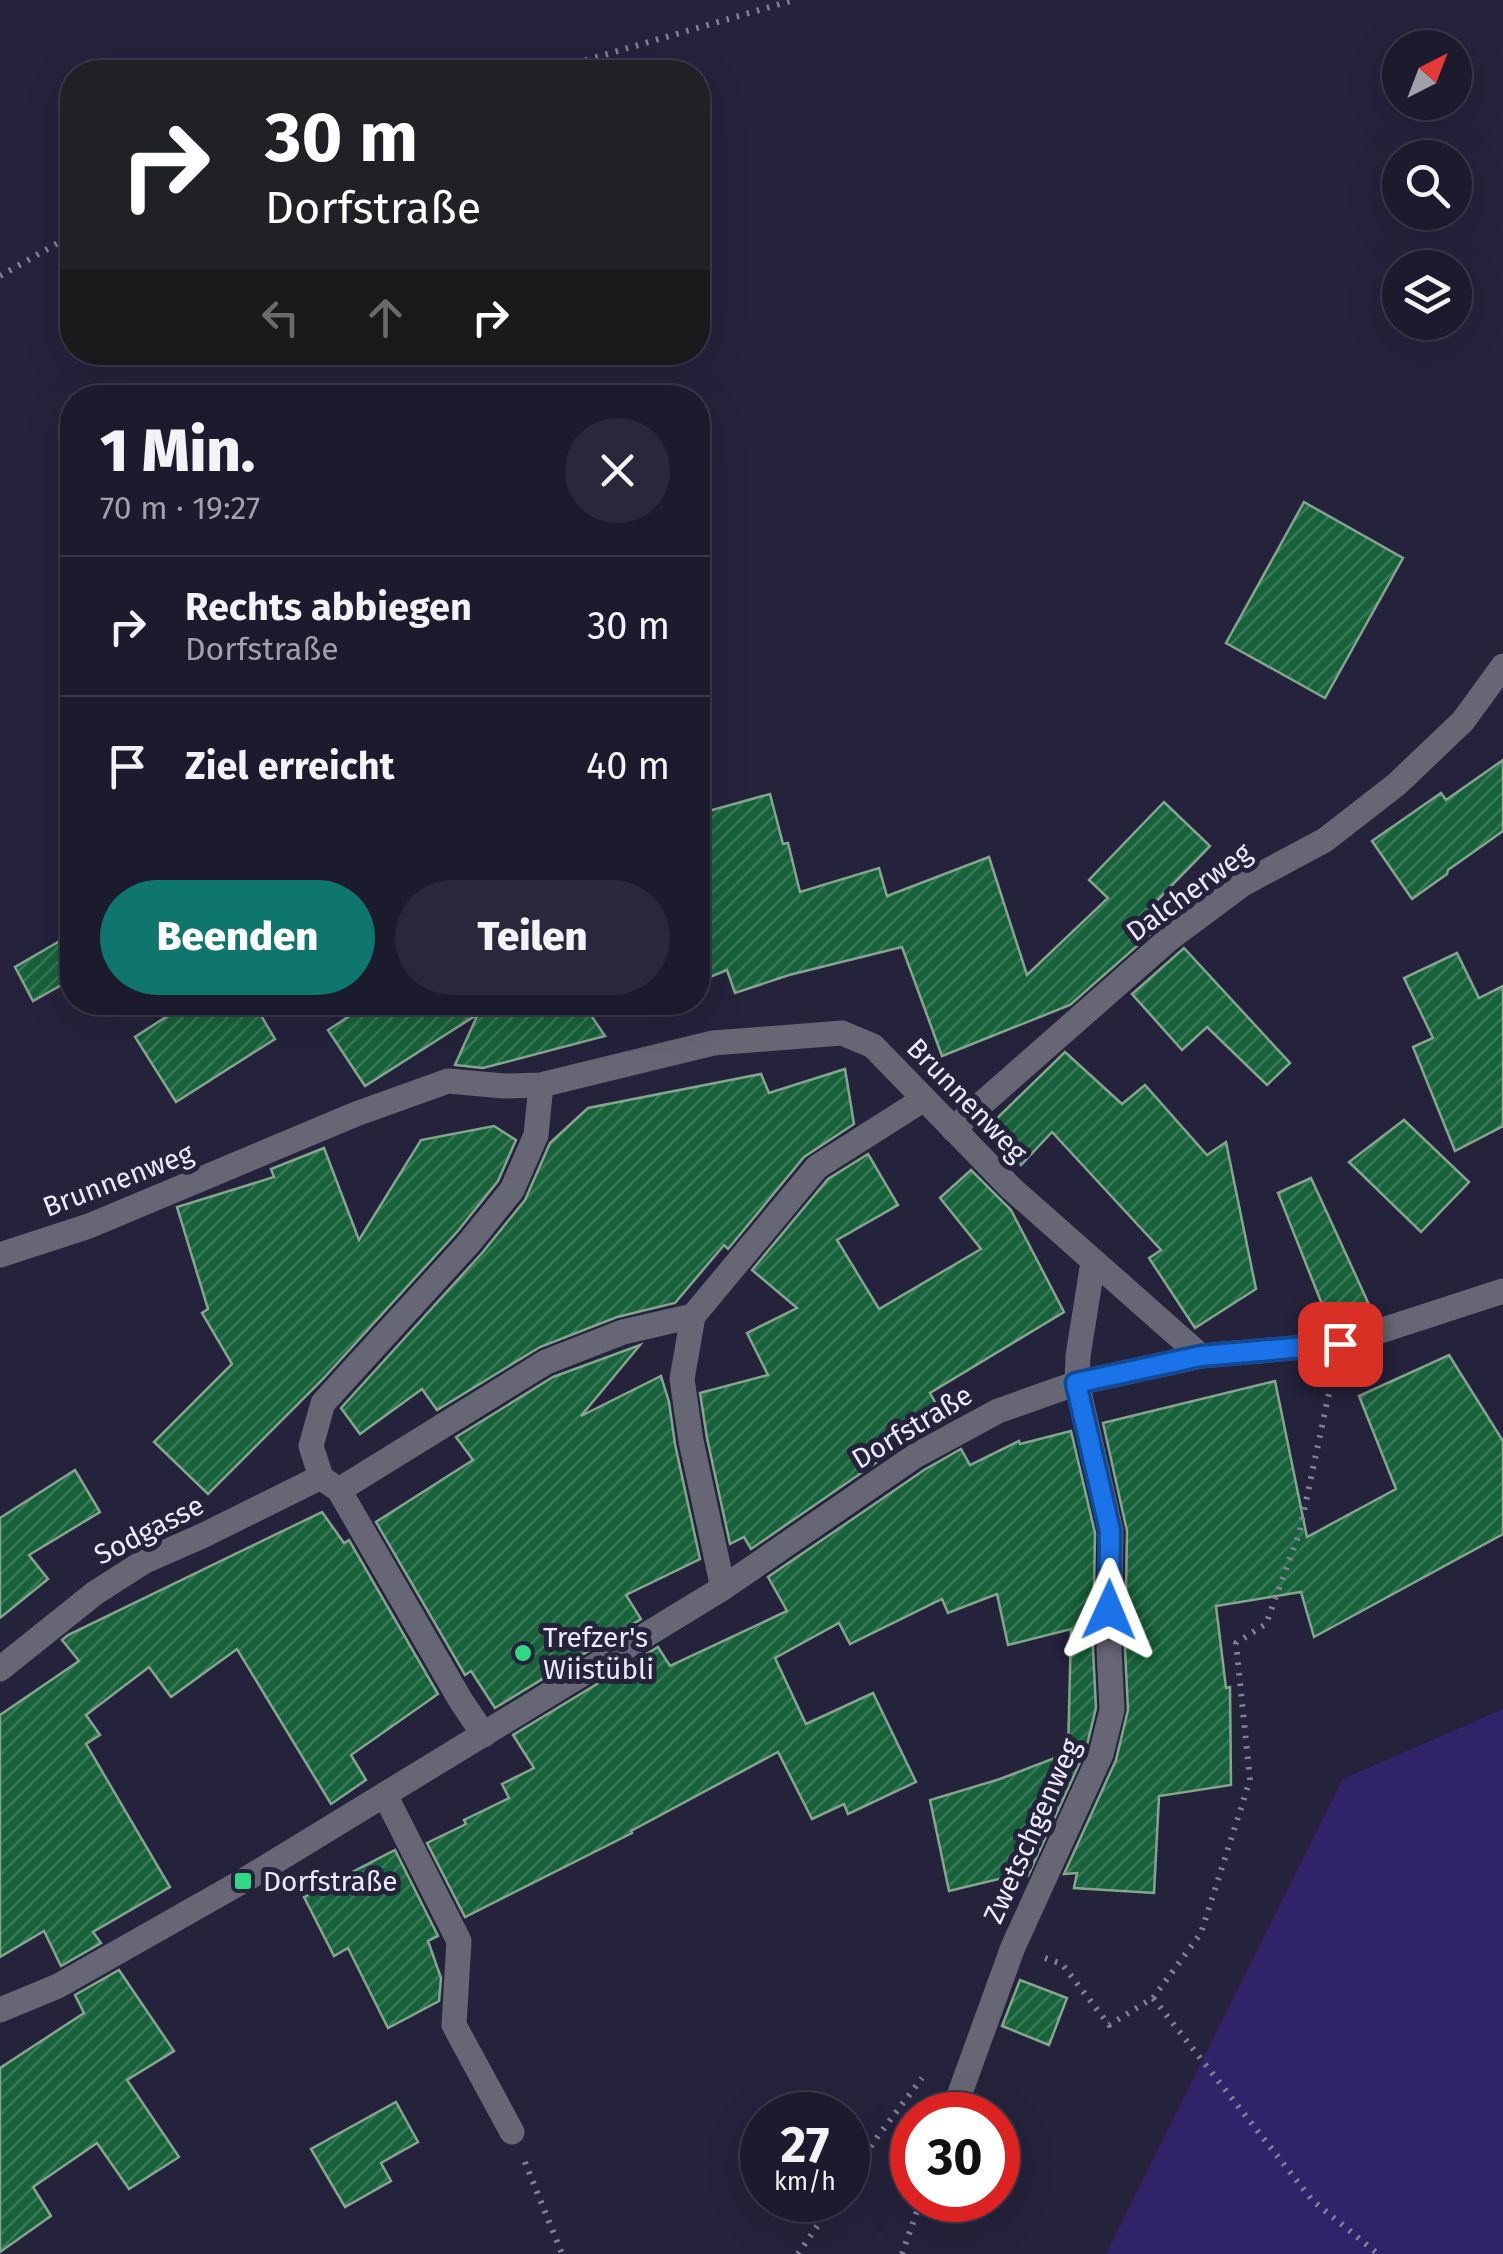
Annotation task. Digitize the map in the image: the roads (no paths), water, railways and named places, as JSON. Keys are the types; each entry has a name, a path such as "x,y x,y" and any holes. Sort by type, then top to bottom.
{"street":[{"name":"Dalcherweg","path":"953,1130 1169,939 1242,884 1325,840 1398,784 1462,722 1503,666"},
{"name":"Brunnenweg","path":"0,1255 89,1226 356,1114 448,1081 541,1085 713,1043 842,1033 874,1046 1011,1188 1201,1356"},
{"path":"484,1735 330,1484 311,1446 323,1403 469,1243 512,1190 536,1134 541,1085"},
{"path":"723,1588 682,1379 693,1316 817,1167 924,1099"},
{"path":"1076,1383 1093,1262"},
{"name":"Dorfstraße","path":"0,2010 58,1986 243,1881 723,1588 914,1456 998,1411 1076,1383 1201,1356 1340,1344 1503,1291"},
{"name":"Sodgasse","path":"0,1669 95,1593 145,1561 330,1484 546,1362 624,1332 693,1316"},
{"name":"Zwetschgenweg","path":"960,2092 1013,1948 1095,1768 1112,1710 1110,1531 1076,1383"},
{"path":"385,1795 459,1941 454,2025 512,2132"}],"place":[{"name":"Trefzer's Wiistübli","path":"523,1653"},
{"name":"Dorfstraße","path":"243,1881"}]}
